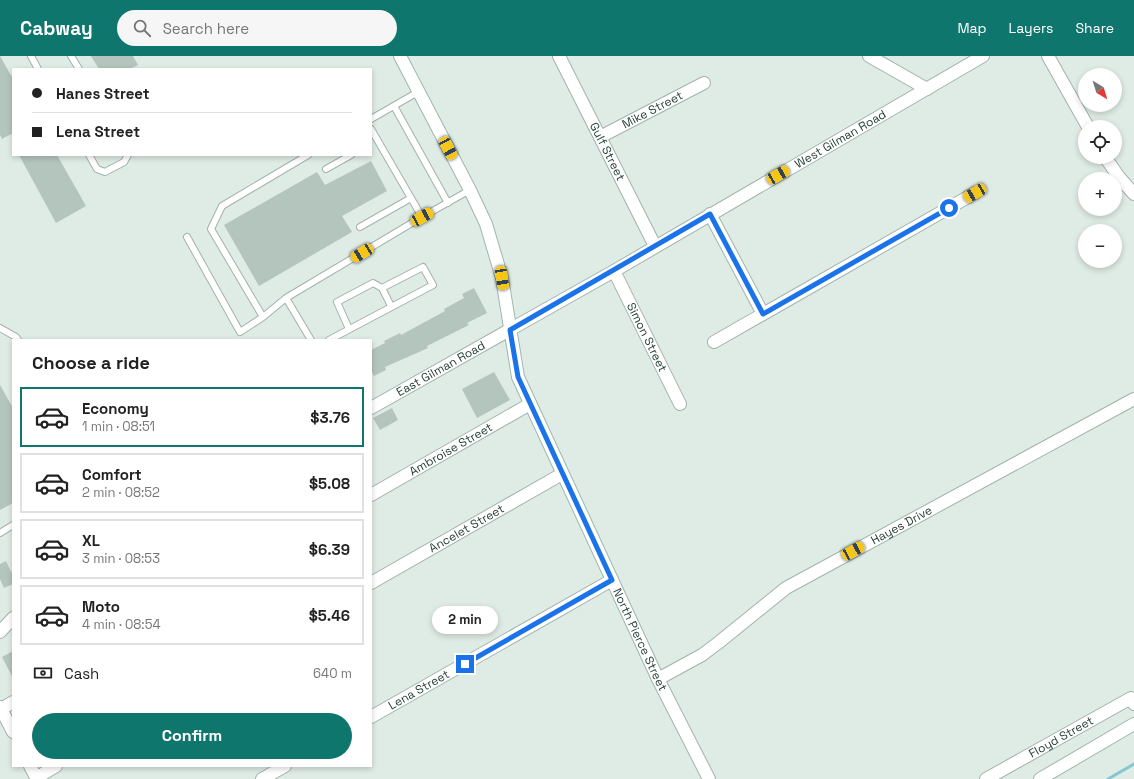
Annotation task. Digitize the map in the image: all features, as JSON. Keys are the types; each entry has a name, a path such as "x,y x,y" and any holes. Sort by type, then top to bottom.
{"street":[{"name":"North Pierce Street","path":"400,56 470,190 486,224 502,278 518,377 658,679 709,779"},
{"name":"Gulf Street","path":"559,56 656,246"},
{"path":"870,56 927,89"},
{"name":"West Gilman Road","path":"510,330 983,56"},
{"path":"1048,56 1084,120"},
{"name":"Mike Street","path":"600,137 704,83"},
{"path":"1110,164 1118,177 1134,194"},
{"path":"714,342 975,193"},
{"path":"710,214 763,314"},
{"name":"Simon Street","path":"614,271 680,404"},
{"name":"East Gilman Road","path":"372,407 510,330"},
{"name":"Hayes Drive","path":"658,679 702,655 786,588 1134,399"},
{"name":"Ambroise Street","path":"372,494 530,404"},
{"name":"Ancelet Street","path":"372,582 562,474"},
{"name":"Lena Street","path":"372,716 612,580"},
{"path":"0,632 12,619"},
{"name":"Floyd Street","path":"986,779 1131,698 1134,704"},
{"path":"12,702 0,708 12,730"},
{"path":"1040,779 1134,724"},
{"path":"30,767 36,778 54,767"},
{"path":"262,779 283,767"}],"lane":[{"path":"31,56 37,68"},
{"path":"71,56 78,68"},
{"path":"372,118 418,92"},
{"path":"394,106 448,203"},
{"path":"372,131 422,217"},
{"path":"372,143 377,140"},
{"path":"90,156 97,170 105,172 124,162 127,156"},
{"path":"263,317 211,229 222,206 306,156"},
{"path":"326,169 349,156"},
{"path":"188,237 240,332 263,317 286,298 470,190"},
{"path":"360,227 411,198"},
{"path":"331,339 433,285 423,267 382,288"},
{"path":"349,329 337,302 373,283 382,288 391,306"},
{"path":"286,298 309,339"},
{"path":"0,328 17,339"},
{"path":"0,533 12,526"}],"building":[{"path":"0,56 12,77 12,134 2,139 0,135"},
{"path":"91,56 133,56 138,65 132,68 98,68"},
{"path":"20,156 58,156 86,206 56,223"},
{"path":"371,161 387,191 342,216 352,232 259,286 224,225 317,172 325,185"},
{"path":"474,288 487,313 467,323 469,325 427,346 428,348 385,367 386,370 374,376 372,372 372,350 385,343 384,341 400,333 401,335 445,311 444,309 464,298 462,294"},
{"path":"494,372 510,400 477,418 462,389"},
{"path":"0,385 12,406 12,504 0,510"},
{"path":"392,408 398,420 380,430 373,418"},
{"path":"6,561 12,574 12,584 4,588 0,579 0,564"},
{"path":"12,652 12,676 2,657"}],"waterway":[{"path":"1108,779 1134,764"}],"route":[{"path":"465,664 612,580 518,377 510,330 710,214 763,314 949,208"}]}
